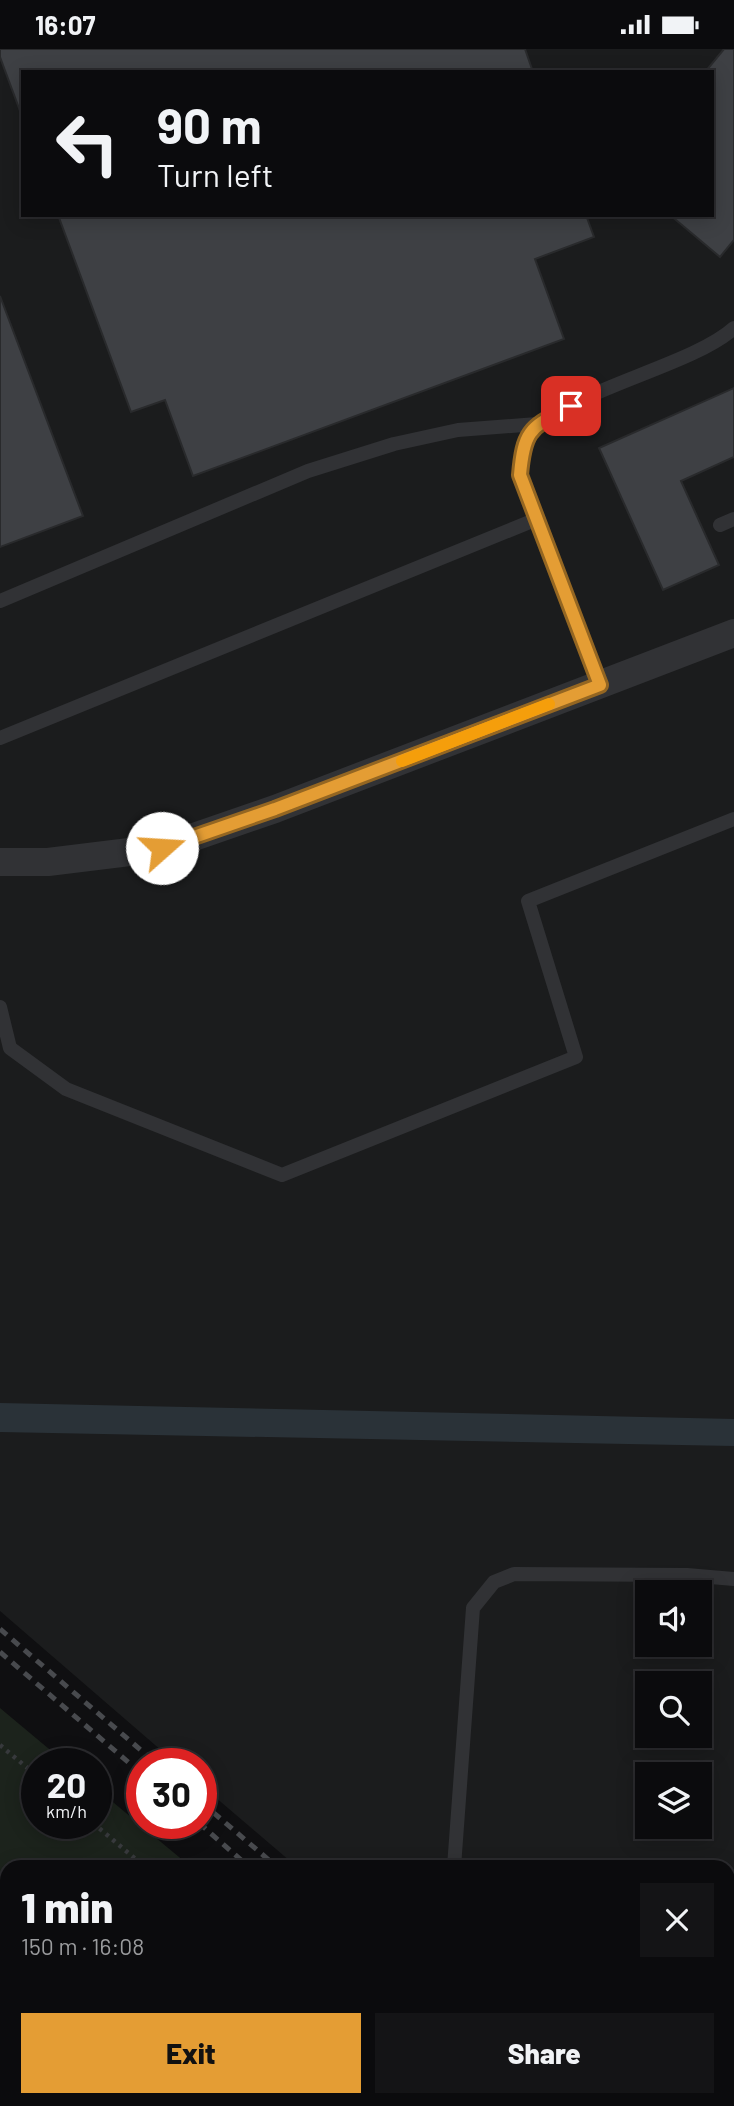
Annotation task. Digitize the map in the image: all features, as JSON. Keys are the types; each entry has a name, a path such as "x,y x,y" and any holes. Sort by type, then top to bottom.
{"street":[{"path":"0,862 48,862 162,848 275,809 734,633"}],"lane":[{"path":"0,601 308,471 394,444 458,430 537,424 639,375 720,341 734,328"},
{"path":"537,424 523,445 520,475 600,685"},
{"path":"0,738 537,519"},
{"path":"720,525 734,519"},
{"path":"0,1007 10,1048 66,1089 282,1175 576,1058 528,901 734,819"},
{"path":"455,1860 473,1608 494,1582 514,1574 687,1575 734,1579"}],"path":[{"path":"0,1745 21,1763"},
{"path":"112,1839 137,1860"}],"shaded area":[{"path":"0,49 734,49 734,1860 289,1860 217,1799 217,1748 158,1748 0,1611"},
{"path":"0,1403 734,1419 734,1446 0,1432"},
{"path":"0,1708 48,1748 21,1748 21,1839 112,1839 112,1801 126,1813 126,1839 157,1839 183,1860 0,1860"}],"building":[{"path":"0,49 525,49 532,70 21,70 21,114 0,57"},
{"path":"724,49 734,49 734,240 720,257 672,217 714,217 714,70 707,70"},
{"path":"59,217 587,217 594,237 535,259 564,339 193,476 165,400 131,412"},
{"path":"0,296 83,516 0,547"},
{"path":"734,388 734,457 681,481 719,565 663,590 599,448"}],"railway":[{"path":"0,1629 138,1748"},
{"path":"0,1652 126,1760"},
{"path":"217,1816 269,1860"},
{"path":"217,1839 241,1860"}],"slow traffic":[{"path":"402,761 549,704"}],"route":[{"path":"162,848 275,809 600,685 520,475 523,445 537,424 571,406"}]}
